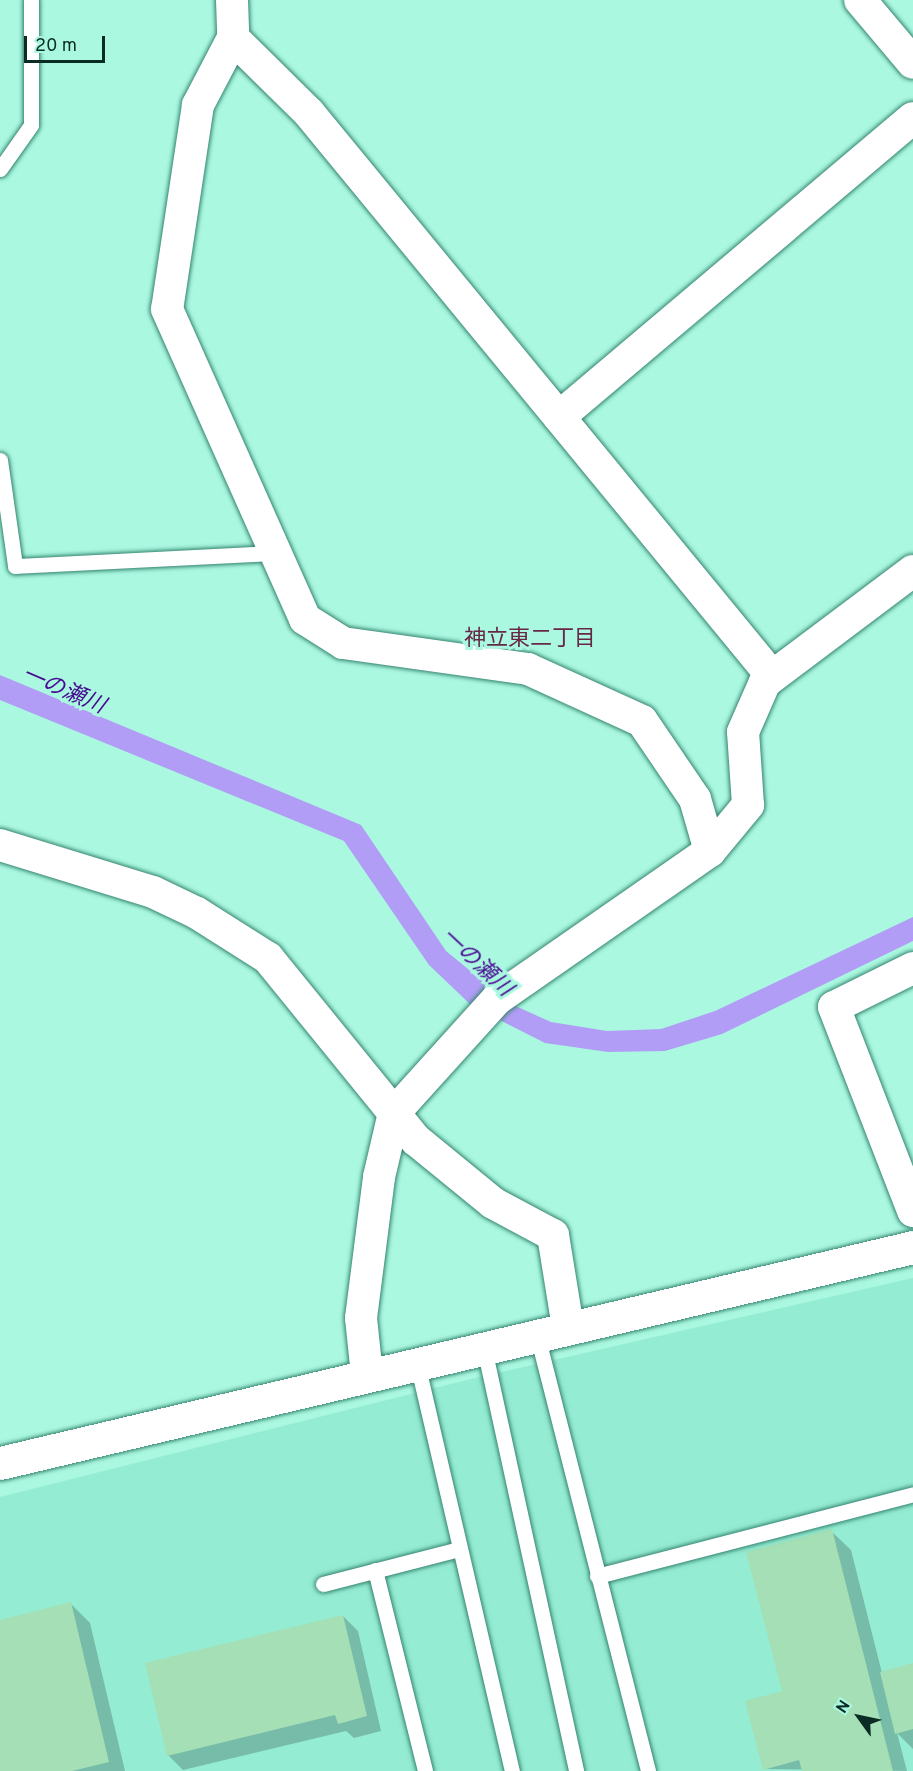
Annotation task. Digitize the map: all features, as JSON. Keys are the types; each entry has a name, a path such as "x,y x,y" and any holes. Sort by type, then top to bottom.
{"street":[{"path":"232,0 234,38 198,105 167,309 305,619 344,643 528,669 642,721 695,799 710,851"},
{"path":"860,0 913,63"},
{"path":"234,38 309,113 772,676"},
{"path":"559,417 913,118"},
{"path":"367,1375 361,1318 379,1177 394,1113 480,1015 503,995 710,851 748,805 743,732 772,676 909,584"},
{"path":"0,845 153,892 238,937 289,982 416,1140 492,1203 553,1235 553,1331"},
{"path":"913,968 834,1007 913,1211"},
{"path":"0,1463 913,1247"}],"lane":[{"path":"0,168 31,124 31,0"},
{"path":"0,460 15,566 276,553"},
{"path":"553,1331 597,1576 648,1771"},
{"path":"484,1348 576,1771"},
{"path":"417,1363 512,1771"},
{"path":"597,1576 913,1494"},
{"path":"323,1584 459,1549"},
{"path":"375,1570 425,1771"}],"shaded area":[{"name":"一の瀬川","path":"0,675 361,825 446,951 511,1004 551,1022 607,1031 661,1029 715,1011 913,917 913,941 722,1034 665,1051 608,1052 545,1043 472,1006 429,965 344,841 0,700"},
{"path":"913,1278 913,1771 0,1771 0,1497 471,1379"}],"building":[{"path":"832,1529 893,1771 802,1771 799,1760 763,1770 745,1701 782,1691 746,1552"},
{"path":"71,1602 109,1762 72,1771 0,1771 0,1620"},
{"path":"343,1615 367,1716 338,1724 335,1715 167,1756 145,1663"},
{"path":"913,1663 913,1729 895,1734 880,1672"}],"district":[{"name":"神立東二丁目","path":"530,640"}]}
